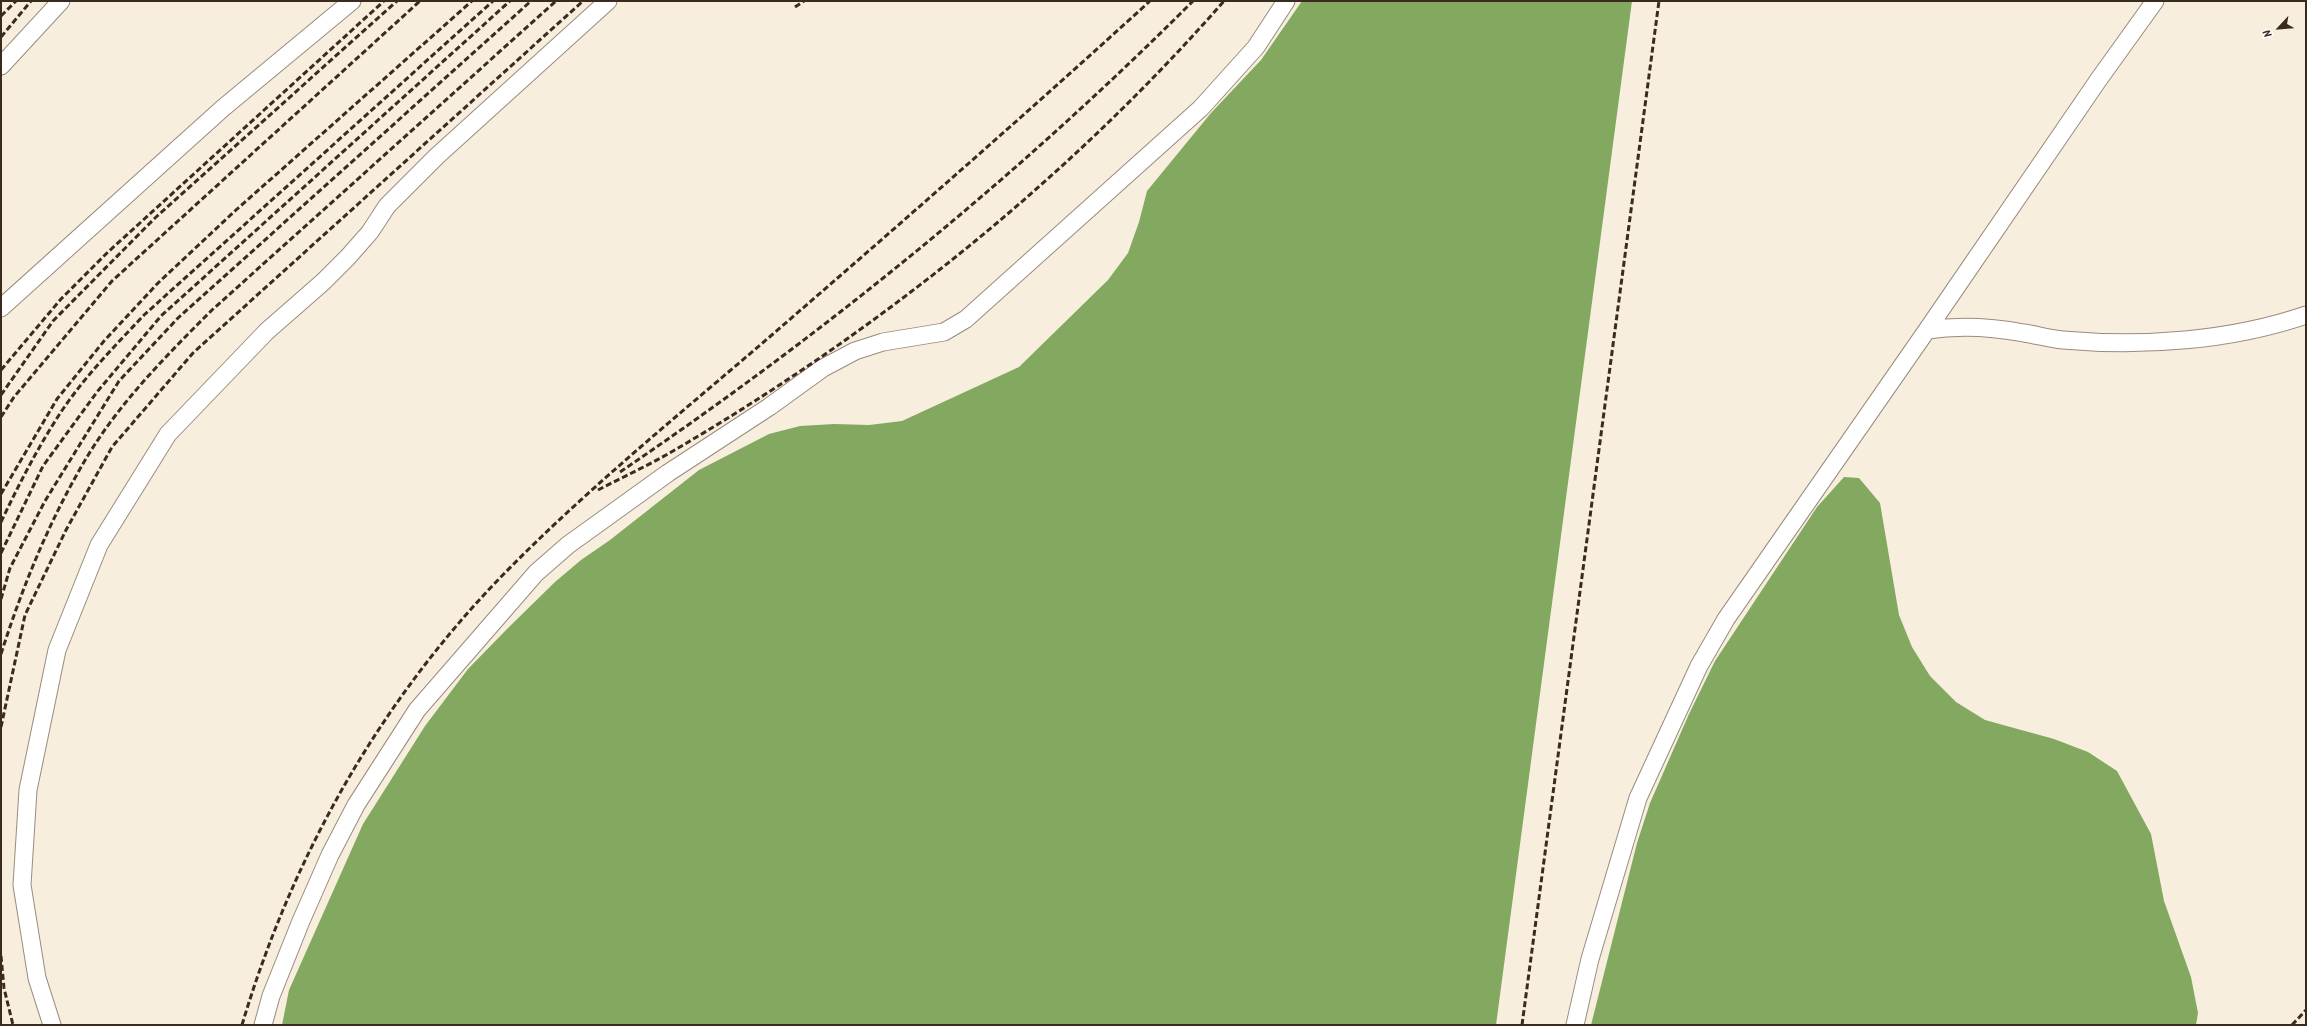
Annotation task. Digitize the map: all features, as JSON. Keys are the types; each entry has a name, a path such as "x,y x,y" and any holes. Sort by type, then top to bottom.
{"lane":[{"path":"1,66 61,1"},
{"path":"1,308 223,108 352,1"},
{"path":"52,1025 37,978 22,885 28,790 57,650 99,545 168,434 267,330 323,282 348,257 370,232 387,206 438,156 608,1"},
{"path":"263,1025 271,996 301,921 330,855 356,805 417,710 536,573 568,545 668,473 769,407 823,368 855,351 883,342 944,332 966,319 1202,108 1256,47 1286,1"},
{"path":"1575,1025 1590,959 1638,798 1699,666 1726,619 2099,79 2155,1"},
{"path":"1927,330 1947,327 1982,327 2062,340 2109,342 2160,341 2211,337 2306,315"}],"green space":[{"path":"1302,1 1632,1 1496,1025 282,1025 289,990 363,824 425,726 468,669 508,628 555,582 581,560 610,540 699,470 769,434 800,426 834,424 869,425 902,421 1019,367 1108,280 1128,253 1139,222 1147,191 1211,113 1261,60"},
{"path":"1844,477 1859,478 1880,503 1899,615 1912,647 1930,676 1956,702 1985,720 2054,739 2088,752 2117,771 2151,834 2164,901 2191,977 2198,1013 2196,1025 1591,1025 1637,843 1650,803 1689,714 1715,661 1817,507"}],"railway":[{"path":"1,16 16,1"},
{"path":"1,37 31,1"},
{"path":"1,370 61,299 108,252 384,1"},
{"path":"1,395 53,321 155,218 397,1"},
{"path":"1,417 14,397 112,281 420,1"},
{"path":"1,494 57,399 104,341 158,283 236,210 472,1"},
{"path":"1,522 29,466 61,412 90,374 144,315 493,1"},
{"path":"1,553 43,466 97,392 161,316 510,1"},
{"path":"1,599 10,568 45,501 119,381 178,318 531,1"},
{"path":"1,654 28,578 49,528 87,457 114,417 129,398 161,362 212,310 556,1"},
{"path":"1,727 25,615 66,530 112,447 193,353 583,1"},
{"path":"795,7 804,1"},
{"path":"242,1025 262,964 286,904 313,845 343,788 377,733 413,680 454,629 497,581 563,516 667,424 915,210 1150,1"},
{"path":"620,472 771,364 918,250 1058,129 1127,66 1193,1"},
{"path":"598,490 664,456 749,405 823,356 896,303 966,248 1035,190 1101,130 1164,67 1224,1"},
{"path":"1522,1025 1659,1"},
{"path":"1,956 4,988 13,1025"},
{"path":"2292,1025 2306,1010"}]}
